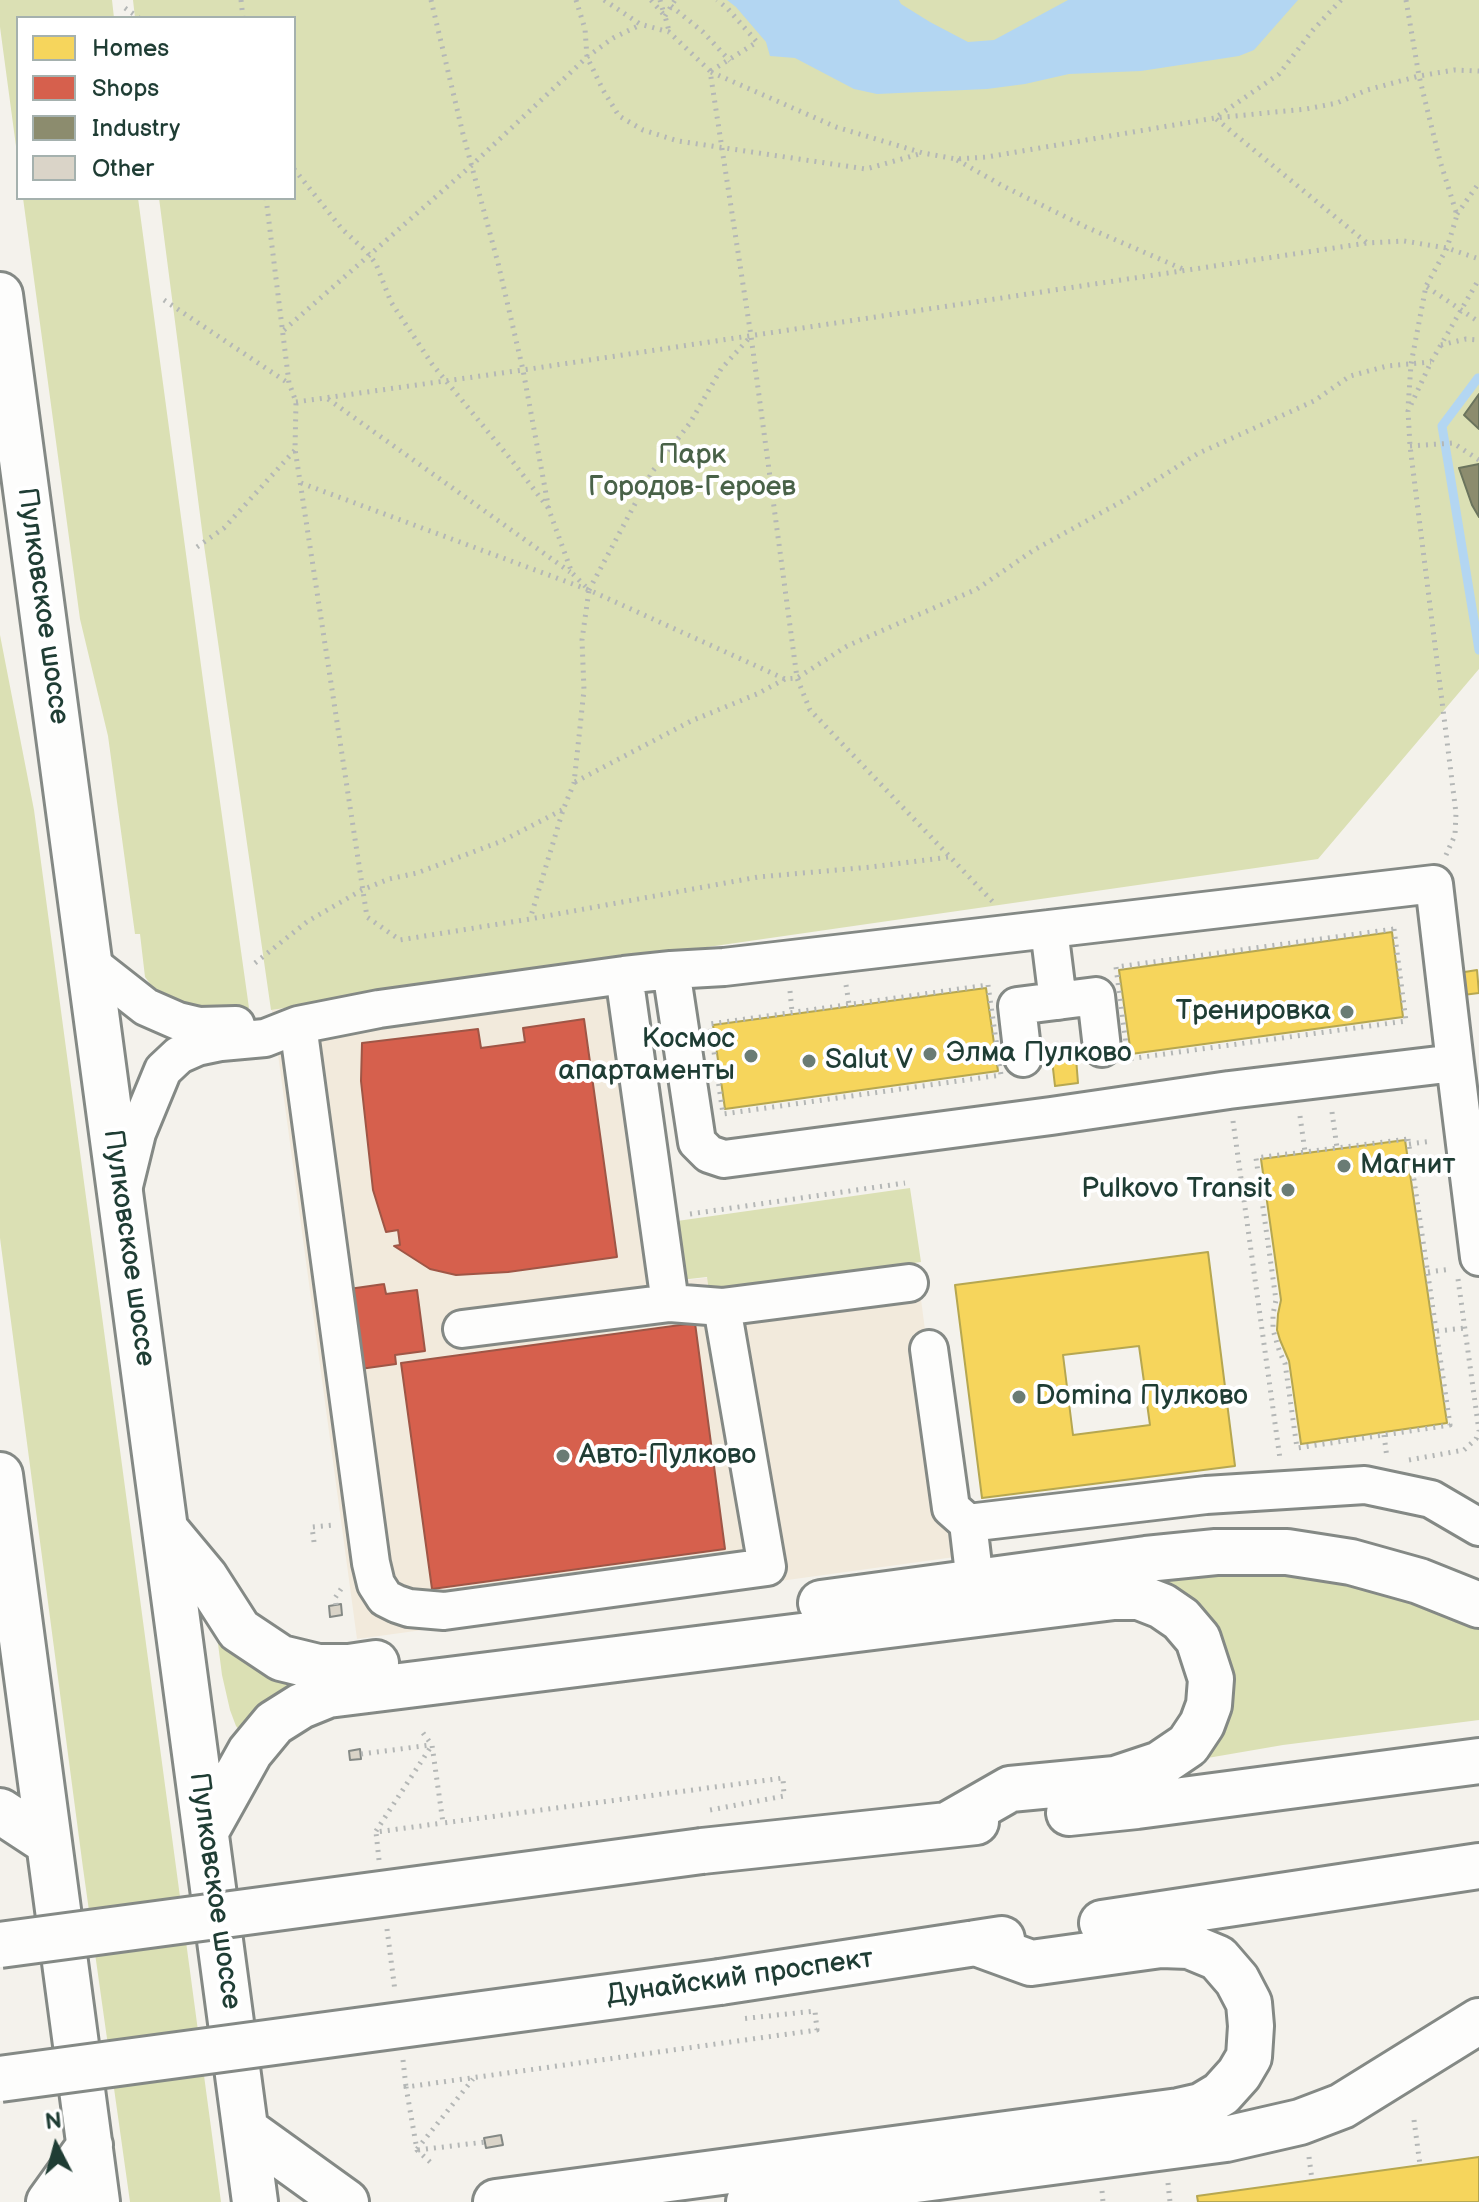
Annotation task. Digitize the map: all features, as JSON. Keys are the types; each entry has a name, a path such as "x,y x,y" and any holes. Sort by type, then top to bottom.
{"main road":[{"name":"Пулковское шоссе","path":"0,295 255,2202"},
{"path":"0,1475 6,1575 49,1843 97,2202"},
{"path":"165,1529 205,1577 239,1630 281,1658 318,1667 349,1667 1216,1552 1287,1552 1351,1562 1419,1581 1479,1605"},
{"path":"206,1831 250,1752 274,1723 301,1706 328,1695 1114,1597 1139,1597 1162,1606 1181,1619 1198,1639 1211,1679 1209,1705 1202,1724 1188,1745 1160,1764 1115,1779 1010,1789 947,1825"},
{"path":"0,1945 699,1832 947,1825 1137,1806 1479,1761"},
{"path":"0,1811 49,1843"},
{"name":"Дунайский проспект","path":"0,2079 730,2000 976,1943 1479,1866"},
{"path":"496,2202 1179,2111 1201,2106 1221,2094 1249,2057 1249,2003 1237,1980 1218,1958 1189,1946 1161,1945 1031,1963 976,1943"},
{"path":"749,2202 1226,2139 1300,2122 1342,2106 1479,2021"},
{"path":"246,2130 346,2202"},
{"path":"49,2202 90,2145"}],"lane":[{"path":"121,1199 137,1133 163,1070 179,1055 197,1047 265,1038 298,1025 379,1009 624,975 724,967 1434,884 1479,1257"},
{"path":"1049,929 1058,1001"},
{"path":"90,963 146,1007 178,1021 199,1026 298,1025"},
{"path":"671,970 697,1142 709,1154 724,1159 1229,1090 1455,1063"},
{"path":"624,975 670,1303"},
{"path":"1023,1058 1017,1006 1096,996 1102,1048"},
{"path":"298,1025 371,1563 376,1584 385,1598 409,1608 444,1611 767,1567 722,1307"},
{"path":"462,1329 670,1303 722,1307 909,1283"},
{"path":"929,1349 951,1508 968,1523 975,1582"},
{"path":"968,1523 1206,1495 1365,1485 1431,1499 1479,1527"}],"path":[{"path":"431,0 523,370 549,510 572,573"},
{"path":"576,0 585,29 587,57 603,90 619,116 643,130 678,141 866,169 923,153"},
{"path":"604,0 640,24 669,32 710,71 836,127 923,153 956,159 987,157 1215,118 1306,109 1337,103 1367,90 1419,76 1454,70 1479,71"},
{"path":"651,0 665,16"},
{"path":"660,0 669,32"},
{"path":"710,71 757,42 717,0"},
{"path":"1215,118 1279,74 1341,0"},
{"path":"1406,0 1419,76 1457,215"},
{"path":"665,16 673,3 730,61"},
{"path":"125,8 136,16"},
{"path":"284,331 472,165 587,57 640,24"},
{"path":"710,71 751,336 797,678 810,710 995,905"},
{"path":"1215,118 1367,243"},
{"path":"956,159 1086,227 1186,270"},
{"path":"296,172 342,229 376,264 391,302 432,364 549,510"},
{"path":"1443,863 1455,835 1456,813 1408,411 1411,364 1426,286 1447,248 1457,215 1479,183"},
{"path":"266,200 289,383 296,402 295,449 367,917 400,940 758,877 949,857"},
{"path":"296,402 1367,243 1404,241 1447,248 1479,259"},
{"path":"1408,411 1440,345 1479,279"},
{"path":"1426,286 1476,316 1479,322"},
{"path":"164,300 289,383"},
{"path":"530,919 574,783 584,690 582,640 589,590 652,472 690,423 721,369 751,336"},
{"path":"1440,345 1466,339 1479,340"},
{"path":"574,783 691,721 785,679 797,678 847,646 977,589 1034,550 1128,498 1197,454 1314,401 1350,376 1387,366 1431,362"},
{"path":"327,398 572,573 589,590"},
{"path":"1410,446 1453,443 1479,460"},
{"path":"197,547 224,528 295,449"},
{"path":"301,483 589,590 785,679"},
{"path":"255,963 308,921 362,890 502,841 563,810"},
{"path":"1394,929 1406,1021 1128,1059 1117,978 1116,967 1394,929"},
{"path":"1108,979 1117,978"},
{"path":"988,985 1001,1075 723,1114 710,1024 988,985"},
{"path":"1322,1114 1346,1111"},
{"path":"1332,1112 1337,1148"},
{"path":"1287,1118 1311,1115"},
{"path":"1300,1116 1305,1152"},
{"path":"1247,1124 1234,1125 1281,1462"},
{"path":"1408,1139 1409,1144 1450,1425 1297,1448 1285,1363 1274,1334 1276,1300 1256,1158 1408,1139"},
{"path":"1409,1144 1437,1140"},
{"path":"1414,1175 1442,1171"},
{"path":"658,1219 905,1183"},
{"path":"1401,1461 1464,1450 1476,1439 1478,1422 1456,1268 1428,1272"},
{"path":"1437,1331 1465,1328"},
{"path":"1263,1336 1274,1334"},
{"path":"1384,1435 1388,1463"},
{"path":"314,1542 312,1527 333,1525"},
{"path":"336,1605 335,1598 341,1589"},
{"path":"423,1733 432,1745 443,1823 783,1778 784,1796 699,1832"},
{"path":"361,1754 432,1745"},
{"path":"376,1832 432,1745"},
{"path":"430,2162 417,2150 406,2087 817,2030 815,2011 730,2000"},
{"path":"417,2150 473,2079"},
{"path":"1414,2120 1420,2165"},
{"path":"417,2150 485,2142"},
{"path":"1307,2147 1312,2180"},
{"path":"1167,2174 1170,2202"}],"shaded area":[{"path":"636,959 679,1281 915,1254 955,1557 357,1639 272,1010"}],"green space":[{"path":"0,0 112,0 114,16 16,16 16,146 0,27"},
{"name":"Парк Городов-Героев","path":"133,0 1479,0 1479,669 1318,859 271,1010 203,538 159,200 296,200 296,16 135,16"},
{"path":"23,200 138,200 249,1008 207,1013 154,989 145,977 140,934 135,934 108,736 80,619"},
{"path":"0,635 34,810 221,2202 130,2202 0,1238"},
{"path":"910,1188 921,1262 709,1291 707,1277 680,1280 670,1222"},
{"path":"1307,1567 1479,1622 1479,1720 1283,1745 1190,1761 1220,1699 1138,1575"},
{"path":"217,1636 316,1679 240,1731 230,1710"}],"water":[{"path":"727,0 899,0 930,22 968,42 994,40 1068,0 1298,0 1254,50 1239,56 1141,71 1069,74 987,89 877,94 854,89 795,58 770,56 766,42"}],"building: Homes":[{"path":"1392,932 1403,1017 1131,1054 1119,970"},
{"path":"1477,970 1479,993 1455,996 1452,974"},
{"path":"986,988 998,1071 725,1109 713,1025"},
{"path":"1076,1058 1078,1083 1055,1086 1052,1060"},
{"path":"1405,1140 1447,1423 1301,1444 1289,1361 1277,1330 1281,1300 1261,1159"},
{"name":"Domina Пулково","path":"1208,1252 1235,1466 982,1498 955,1285","holes":["1139,1346 1150,1425 1073,1435 1063,1355"]},
{"path":"1479,2157 1479,2202 1198,2202 1197,2196"}],"building: Shops":[{"path":"584,1019 617,1257 508,1272 456,1275 430,1269 394,1246 400,1245 398,1230 386,1232 373,1190 361,1081 362,1043 478,1029 481,1048 525,1042 523,1028"},
{"path":"384,1284 386,1294 417,1290 425,1351 395,1355 396,1364 360,1369 349,1289"},
{"name":"Авто-Пулково","path":"695,1323 725,1549 432,1589 401,1363"}],"building: Industry":[{"path":"1479,394 1479,429 1464,415"},
{"path":"1479,464 1479,517 1459,468"}],"building: Other":[{"path":"341,1604 342,1615 330,1617 329,1606"},
{"path":"360,1749 361,1759 350,1760 349,1751"},
{"path":"501,2135 503,2145 486,2148 484,2138"}],"waterway":[{"path":"1478,378 1442,426 1479,650"}],"place":[{"name":"Тренировка","path":"1347,1012"},
{"name":"Элма Пулково","path":"930,1054"},
{"name":"Космос апартаменты","path":"751,1056"},
{"name":"Salut V","path":"809,1061"},
{"name":"Магнит","path":"1344,1166"},
{"name":"Pulkovo Transit","path":"1288,1190"},
{"name":"Domina Пулково","path":"1019,1397"},
{"name":"Авто-Пулково","path":"563,1456"}]}
